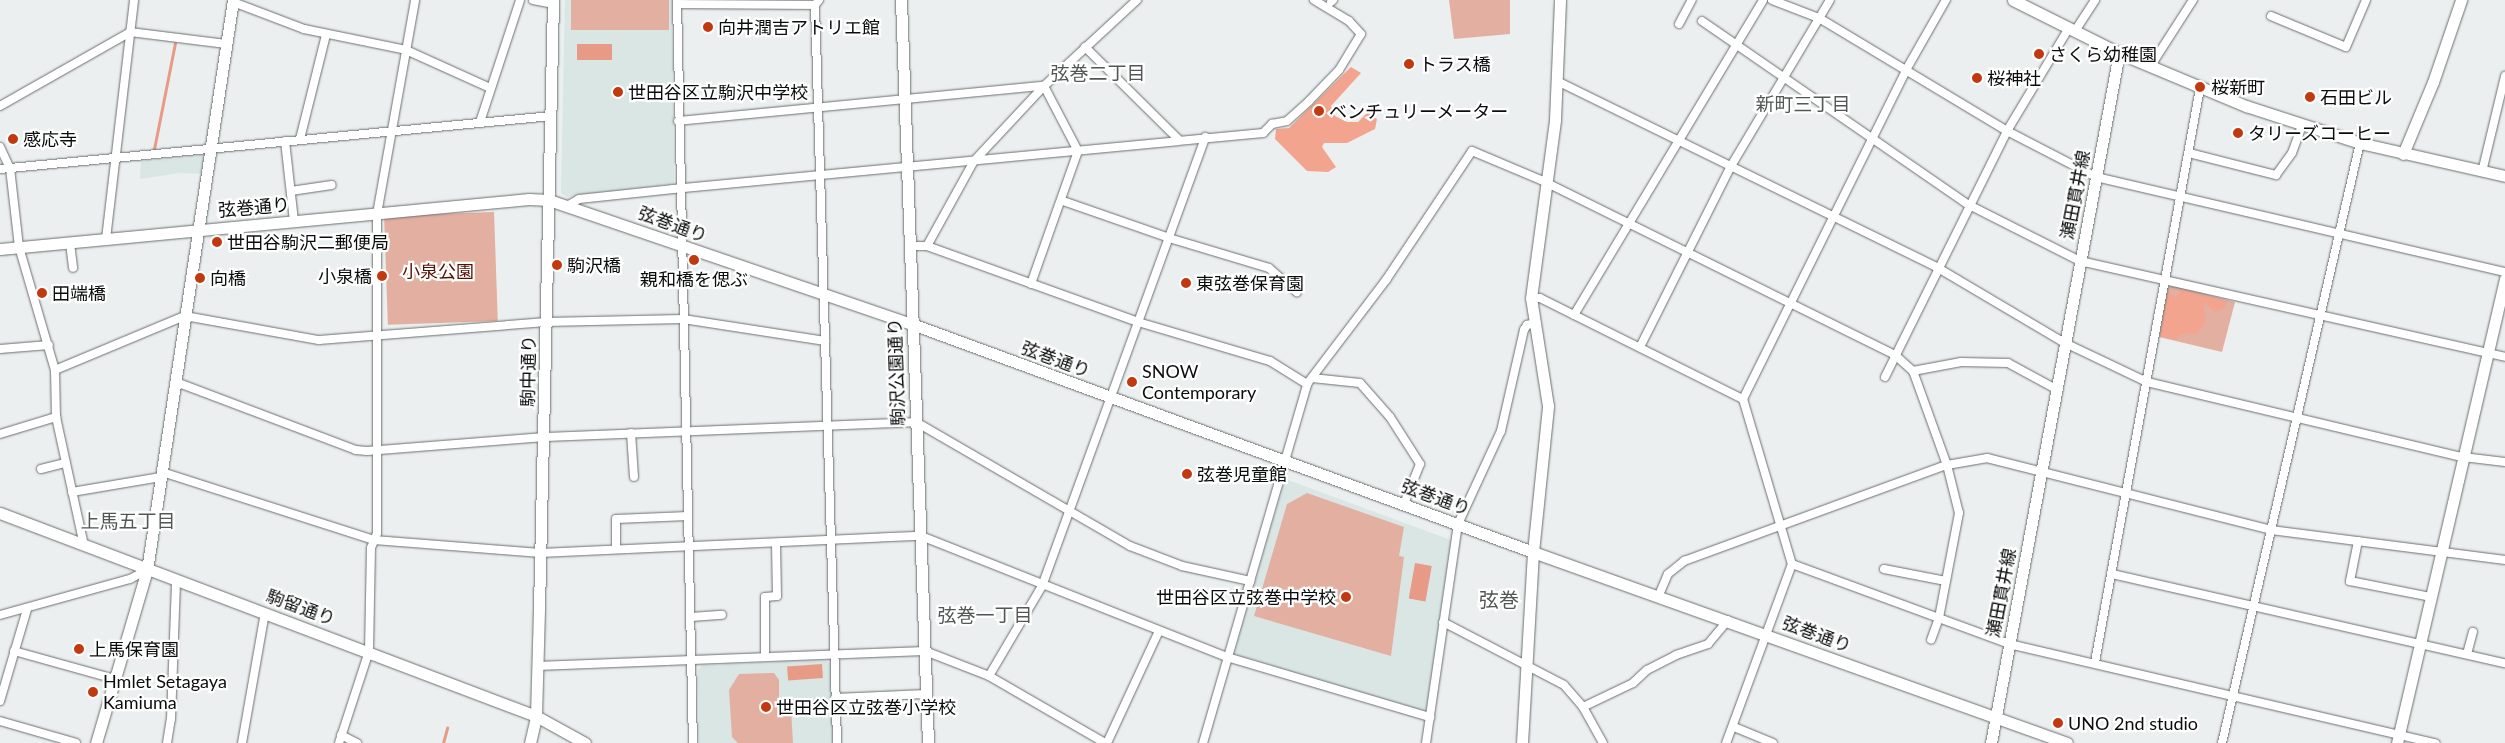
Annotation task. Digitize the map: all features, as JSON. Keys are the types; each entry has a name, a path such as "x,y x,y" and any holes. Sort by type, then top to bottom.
{"street":[{"path":"106,239 134,0"},
{"path":"357,743 340,739 369,651 371,548 377,533 377,214 415,0"},
{"path":"480,122 520,0"},
{"path":"533,0 553,2"},
{"name":"駒沢公園通り","path":"901,0 928,743"},
{"path":"927,246 974,161 1044,86 1137,0"},
{"path":"567,206 579,199 680,188 907,168 1178,139 1263,132 1272,124 1287,122 1339,70 1361,34 1349,21 1314,0"},
{"path":"1522,743 1533,552 1548,406 1531,298 1547,184 1557,81 1560,0"},
{"path":"1679,24 1692,0"},
{"path":"1574,315 1763,0"},
{"path":"1772,0 1819,18 2007,131 2096,177 2505,272"},
{"path":"1640,348 1731,166 1830,0"},
{"path":"1726,743 1734,727 1792,564 1743,399 1906,70 1946,0"},
{"path":"2013,0 2119,54 2200,88 2302,125 2403,154 2505,176"},
{"path":"1885,376 2007,131 2072,30 2094,0"},
{"path":"2150,67 2193,0"},
{"path":"2271,16 2346,47 2366,0"},
{"path":"2403,154 2433,82 2460,0"},
{"path":"97,743 147,570 233,1 326,35 406,50 490,88"},
{"name":"駒中通り","path":"530,743 536,716 553,2"},
{"path":"693,743 678,121 677,2 817,3 818,109 837,743"},
{"path":"1702,21 1969,206 2080,261 2488,356 2505,357"},
{"path":"0,106 130,32 226,44"},
{"path":"300,140 326,35"},
{"path":"1086,47 1178,139"},
{"name":"瀬田貫井線","path":"1991,743 2119,54"},
{"path":"2482,172 2505,76"},
{"path":"1557,81 1679,139 1938,268 2065,343 2147,382 2463,457 2505,462"},
{"path":"678,121 1044,86"},
{"path":"1031,284 1063,201 1078,151 1044,86"},
{"path":"2095,662 2200,88"},
{"path":"0,169 551,116"},
{"path":"2189,153 2276,175 2292,152 2302,125"},
{"path":"989,676 1042,586 1205,137"},
{"path":"285,141 294,221"},
{"path":"2222,743 2322,317 2360,143"},
{"path":"0,147 10,168 19,248 55,370 56,417 84,545"},
{"path":"1204,743 1227,657 1310,381 1386,280 1472,151 1547,184 1895,355 1913,371 1947,465 1959,513 1939,618 1931,640"},
{"path":"290,191 332,185"},
{"name":"弦巻通り","path":"0,250 198,229 549,200 912,324 1533,552 1728,620 2067,743"},
{"path":"1063,201 1169,238 1273,270 1297,292"},
{"path":"70,243 73,268"},
{"path":"909,246 927,246 1138,322 1270,361 1310,381 1360,383 1390,417 1420,464 1404,504"},
{"path":"2398,739 2505,278"},
{"path":"1531,298 1540,298 1743,399"},
{"path":"55,370 185,316 318,340 546,322 683,319 825,340"},
{"path":"1426,743 1458,524 1501,431 1524,330 1527,325 1536,323"},
{"path":"0,349 49,345"},
{"path":"1913,371 1961,362 2008,363 2056,389"},
{"path":"176,382 356,450 544,437 916,422 1130,546 1182,566 1250,581"},
{"path":"0,434 56,417"},
{"path":"631,433 634,477"},
{"path":"1658,595 1668,574 1684,561 1947,465 1987,458 2042,470 2271,530 2505,560"},
{"path":"41,469 65,463"},
{"path":"72,492 162,475 374,540 540,553 921,536 1042,586 1227,657 1430,717"},
{"name":"駒留通り","path":"0,513 147,570 369,651 536,716 585,743"},
{"path":"616,549 616,519 688,516"},
{"path":"2358,541 2350,581 2431,597"},
{"path":"765,657 765,597 777,596 776,543"},
{"path":"1792,564 2009,644 2095,662 2398,739 2436,743"},
{"path":"0,616 130,579 147,570"},
{"path":"1884,570 1946,580"},
{"path":"2112,574 2505,663"},
{"path":"167,743 176,580"},
{"path":"0,701 28,609"},
{"path":"242,743 265,613"},
{"path":"691,617 722,616"},
{"path":"1583,707 1633,683 1647,670 1676,654 1708,644 1728,620"},
{"path":"1444,622 1564,685 1583,707 1603,743"},
{"path":"537,666 925,651 989,676 1106,743 1159,631"},
{"path":"2467,654 2473,632"},
{"path":"14,651 114,679"},
{"path":"835,698 926,694"},
{"path":"0,721 76,743"},
{"path":"1734,727 1772,743"}],"shaded area":[{"name":"世田谷区立駒沢中学校","path":"565,0 672,0 674,184 567,197 561,193"},
{"path":"577,44 612,44 612,60 577,60"},
{"path":"1351,67 1361,73 1331,106 1335,116 1347,122 1358,122 1367,113 1371,114 1377,119 1375,129 1347,143 1324,143 1322,147 1336,167 1328,172 1307,171 1275,139 1276,129 1289,128"},
{"path":"201,154 206,158 203,174 179,173 140,179 141,161"},
{"path":"2180,290 2227,301 2225,308 2215,312 2204,303 2205,322 2197,334 2183,333 2175,340 2160,336 2168,291 2176,298"},
{"name":"世田谷区立弦巻中学校","path":"1285,479 1451,540 1426,712 1234,654"},
{"path":"1415,563 1432,566 1425,601 1409,598"},
{"name":"世田谷区立弦巻小学校","path":"826,660 831,664 834,743 699,743 698,670 702,665"},
{"path":"822,664 823,678 788,680 787,666"}],"green space":[{"path":"571,0 669,0 669,30 571,30"},
{"path":"1449,0 1510,0 1510,34 1454,39"},
{"name":"小泉公園","path":"494,212 498,321 388,325 384,216"},
{"path":"2172,285 2235,302 2222,352 2159,337 2167,289"},
{"path":"1307,493 1404,527 1399,556 1404,557 1391,656 1254,616 1287,504"},
{"path":"774,673 779,680 779,699 791,709 793,743 738,743 732,737 729,690 739,674"}],"waterway":[{"path":"154,149 175,43"},
{"path":"443,743 447,728"}],"place":[{"name":"向井潤吉アトリエ館","path":"708,27"},
{"name":"さくら幼稚園","path":"2039,54"},
{"name":"トラス橋","path":"1409,64"},
{"name":"桜神社","path":"1977,78"},
{"name":"桜新町","path":"2200,87"},
{"name":"世田谷区立駒沢中学校","path":"618,92"},
{"name":"石田ビル","path":"2310,97"},
{"name":"ベンチュリーメーター","path":"1319,111"},
{"name":"タリーズコーヒー","path":"2238,133"},
{"name":"感応寺","path":"13,139"},
{"name":"世田谷駒沢二郵便局","path":"217,242"},
{"name":"親和橋を偲ぶ","path":"694,260"},
{"name":"駒沢橋","path":"557,265"},
{"name":"小泉橋","path":"382,276"},
{"name":"向橋","path":"200,278"},
{"name":"東弦巻保育園","path":"1186,283"},
{"name":"田端橋","path":"42,293"},
{"name":"SNOW Contemporary","path":"1132,382"},
{"name":"弦巻児童館","path":"1187,474"},
{"name":"世田谷区立弦巻中学校","path":"1346,597"},
{"name":"上馬保育園","path":"79,649"},
{"name":"Hmlet Setagaya Kamiuma","path":"93,692"},
{"name":"世田谷区立弦巻小学校","path":"766,707"},
{"name":"UNO 2nd studio","path":"2058,723"}],"district":[{"name":"弦巻二丁目","path":"1098,73"},
{"name":"新町三丁目","path":"1803,104"},
{"name":"上馬五丁目","path":"128,521"},
{"name":"弦巻","path":"1499,599"},
{"name":"弦巻一丁目","path":"985,615"}]}
